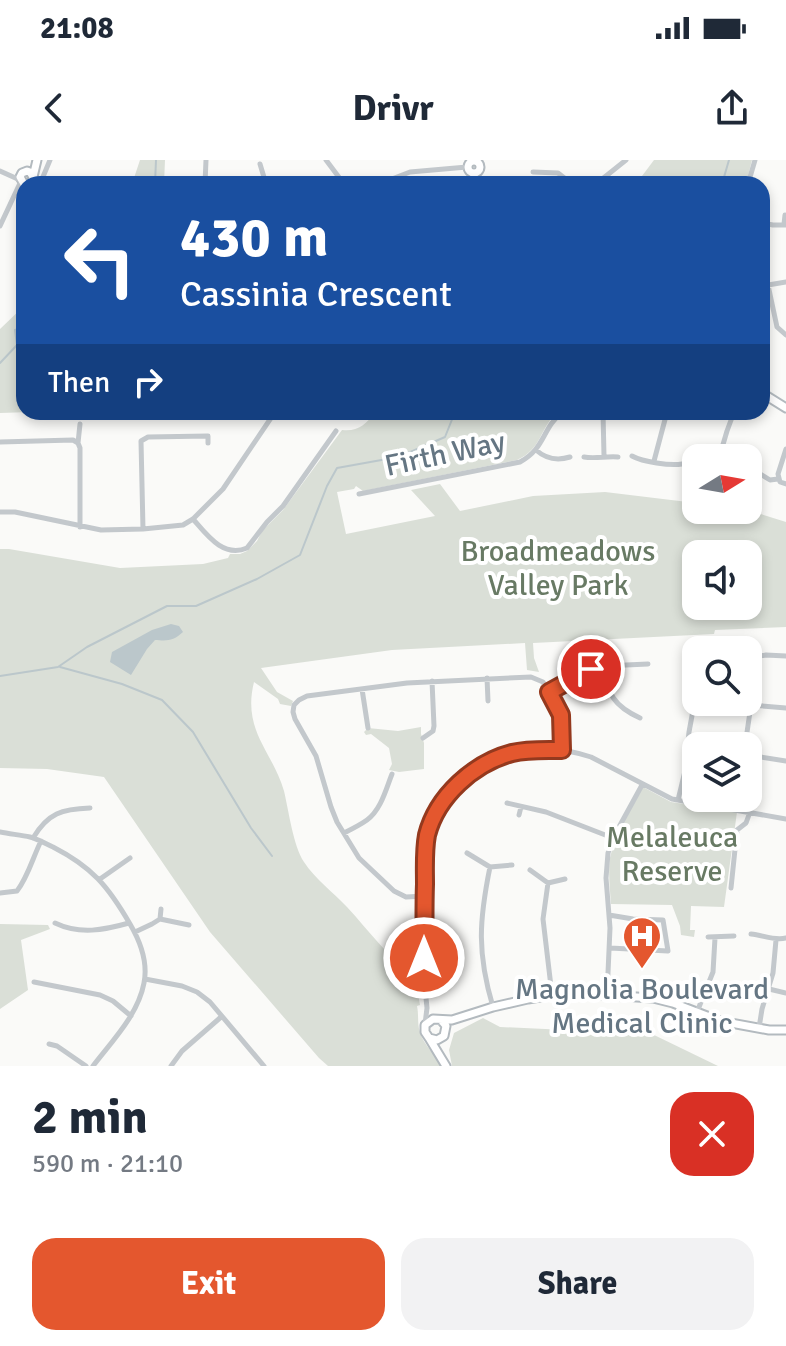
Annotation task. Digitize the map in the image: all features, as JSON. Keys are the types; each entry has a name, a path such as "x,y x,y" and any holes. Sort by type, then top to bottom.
{"street":[{"path":"32,176 50,160"},
{"path":"606,176 626,160"},
{"path":"260,164 264,176"},
{"path":"400,176 410,172 472,166"},
{"path":"0,171 19,176"},
{"path":"533,172 558,173 562,176"},
{"path":"0,226 16,195"},
{"path":"785,215 785,224"},
{"path":"770,303 777,327 786,335"},
{"path":"0,512 15,512 107,531 177,526 193,519 223,489 270,420"},
{"name":"Firth Way","path":"359,494 520,462 536,450 554,420"},
{"path":"603,420 604,456"},
{"path":"654,461 665,420"},
{"path":"723,444 731,420"},
{"path":"80,424 80,527"},
{"path":"193,519 223,548 231,551 247,548 283,506 337,430"},
{"path":"143,529 141,441 148,437 209,437"},
{"path":"0,442 73,440 78,443"},
{"path":"778,479 786,449"},
{"path":"536,450 546,459 570,457"},
{"path":"632,456 640,461 682,464"},
{"path":"584,457 618,457"},
{"path":"762,475 786,484"},
{"path":"762,656 786,656"},
{"path":"549,692 591,669 648,664"},
{"path":"604,666 606,684 612,697 621,707 640,718"},
{"path":"487,678 488,701"},
{"path":"425,896 406,897 394,891 359,858 331,807 316,756 295,719 294,705 307,696 432,681 538,678 561,715 562,750"},
{"path":"423,738 433,731 434,726 432,681"},
{"path":"362,689 368,728"},
{"path":"762,706 786,708"},
{"path":"678,800 692,716"},
{"path":"426,994 430,1008 446,1026 443,1044 446,1066 425,1032 425,853 427,835 438,809 466,777 497,758 523,752 562,750 591,757 642,785 682,801"},
{"path":"762,757 786,761"},
{"path":"344,833 374,814 392,774"},
{"path":"607,995 610,948 606,868 613,838 642,785"},
{"path":"507,803 546,812 613,838"},
{"path":"519,815 521,807"},
{"path":"33,838 47,820 58,813 90,808"},
{"path":"731,888 737,830 746,823 750,812 784,818"},
{"path":"0,832 41,841 74,858 100,879 119,904 143,952 145,979 140,998 131,1016 93,1066"},
{"path":"0,893 17,891 24,882 41,841"},
{"path":"467,853 490,867 512,865"},
{"path":"100,879 130,858"},
{"path":"490,867 482,909 481,937 486,983 493,1007"},
{"path":"530,870 548,883 565,879"},
{"path":"548,883 543,919 552,995"},
{"path":"160,919 161,909"},
{"path":"609,915 663,920 668,951 610,948"},
{"path":"135,932 160,919 189,925"},
{"path":"55,923 66,928 95,931 129,923"},
{"path":"751,934 776,940 786,938"},
{"path":"708,937 734,936"},
{"path":"696,1013 713,972 715,938"},
{"path":"762,1028 762,1009 773,973 776,940"},
{"path":"145,979 182,986 210,1002 262,1063 253,1066"},
{"path":"34,982 91,992 113,1001 131,1016"},
{"path":"769,989 786,993"},
{"path":"429,1038 437,1040 469,1016 493,1007 552,995 607,995 663,1000 735,1025 786,1030"},
{"path":"425,1025 430,1020 469,1016"},
{"path":"171,1066 182,1051 221,1017"},
{"path":"49,1044 86,1066"}],"green space":[{"path":"140,160 165,160 164,176 135,176"},
{"path":"654,160 752,160 748,176 642,176"},
{"path":"16,314 16,412 0,413 0,329"},
{"name":"Broadmeadows Valley Park","path":"368,420 550,420 536,444 517,460 363,491 356,486 337,492 346,534 435,516 411,490 440,484 460,511 533,496 605,492 682,501 682,524 762,524 762,514 786,522 786,627 715,630 714,634 533,643 539,672 527,670 525,643 392,650 261,668 277,692 293,701 291,706 280,704 278,699 254,682 251,699 255,727 284,791 300,855 313,874 415,978 420,1005 417,1006 419,1029 441,1066 328,1066 210,932 104,777 47,769 0,768 0,549 120,568 203,564 228,558 230,554 240,554 257,541 262,531 283,510 342,430 357,429"},
{"path":"421,727 424,769 399,772 389,770 392,764 389,748 364,732 368,728 398,731"},
{"name":"Melaleuca Reserve","path":"643,787 671,802 682,804 682,812 737,812 724,907 691,906 690,930 695,930 694,937 681,935 672,905 611,904 610,858 619,831"},
{"path":"0,924 48,925 50,929 21,940 28,990 0,1009"},
{"path":"483,1018 500,1027 652,1034 718,1066 452,1066 449,1050 454,1033"}],"shaded area":[{"path":"171,624 179,626 183,632 170,640 155,640 131,675 110,662 112,652 152,630"}],"waterway":[{"path":"155,176 156,160"},
{"path":"724,176 729,160"},
{"path":"16,330 16,338"},
{"path":"0,363 16,346"},
{"path":"0,676 58,667 87,647 167,606 196,606 257,579 300,555 337,468 408,453 445,437 452,420"},
{"path":"60,667 122,684 162,700 193,732 251,828 272,856"}],"place":[{"name":"Magnolia Boulevard Medical Clinic","path":"642,970"}],"route":[{"path":"424,958 425,853 427,835 438,809 466,777 497,758 534,750 562,750 561,715 549,692 591,669"}]}
